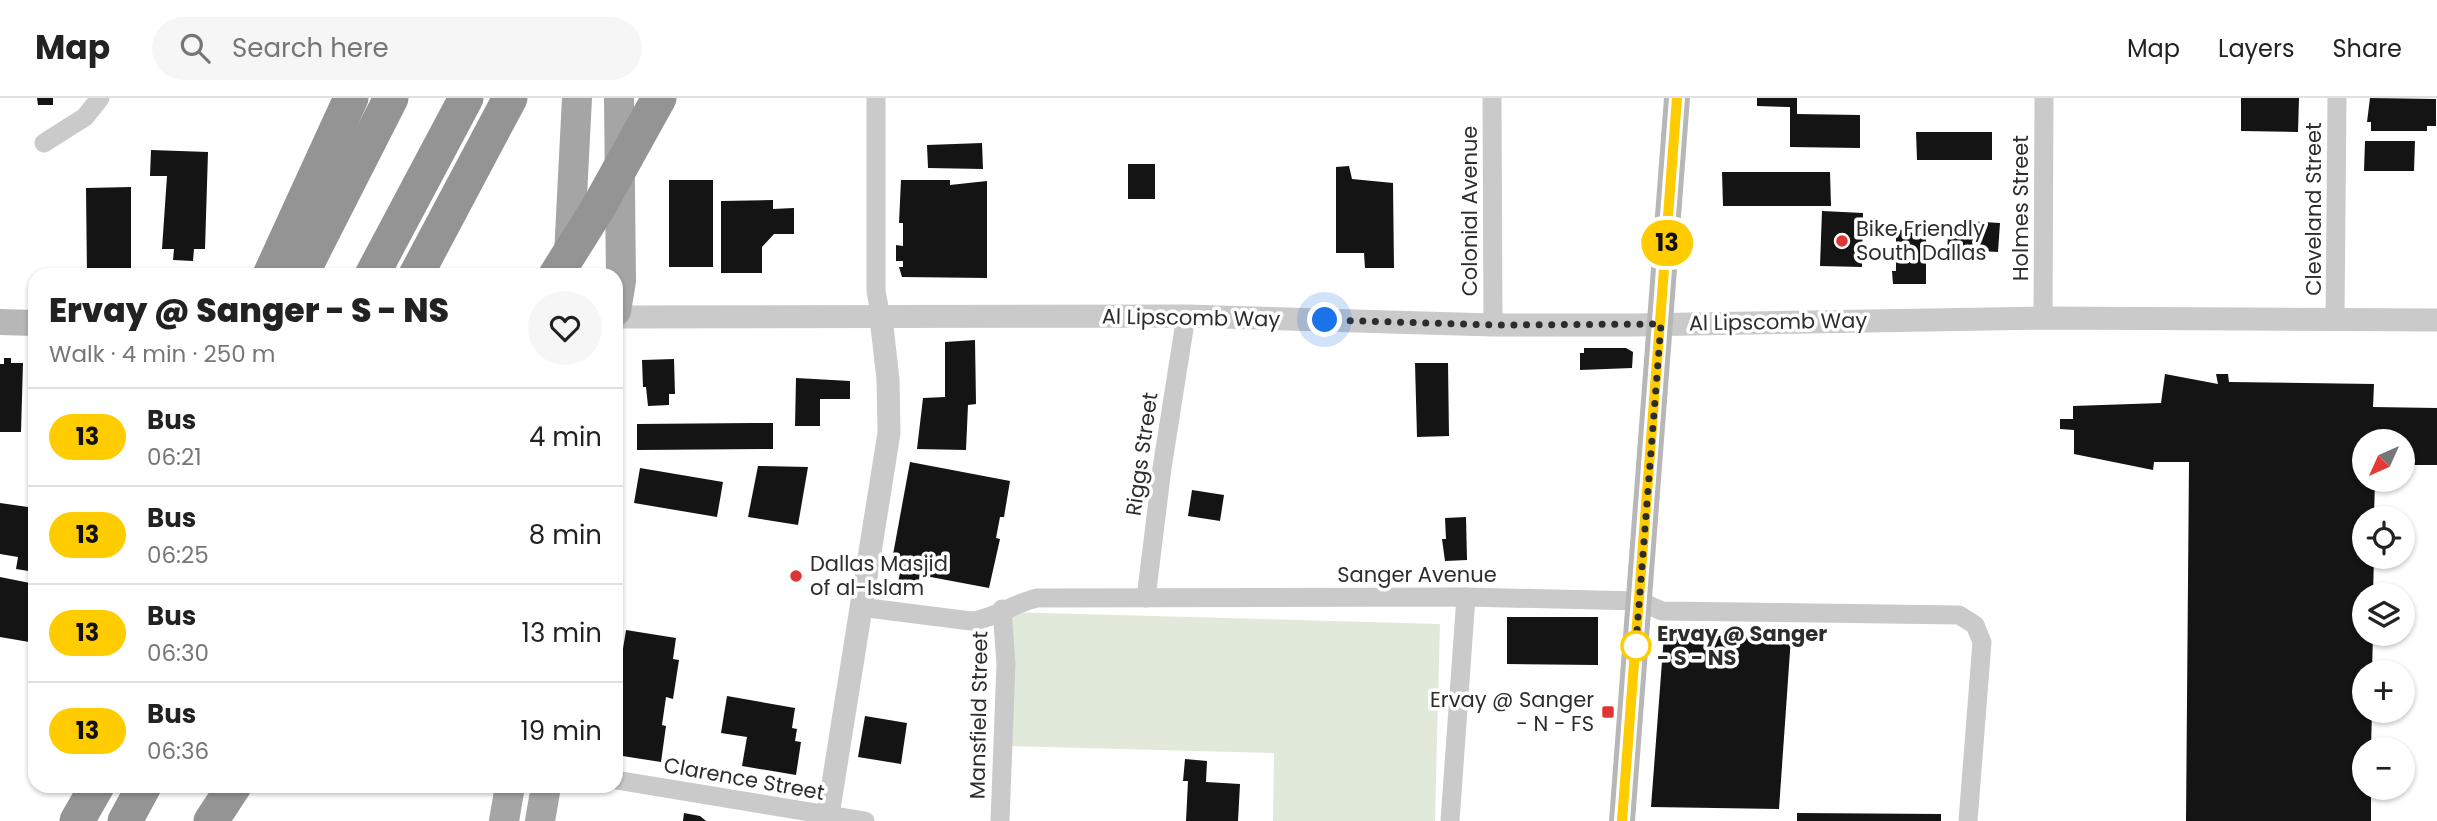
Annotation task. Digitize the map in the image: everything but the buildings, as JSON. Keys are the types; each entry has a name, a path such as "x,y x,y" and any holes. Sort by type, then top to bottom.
{"highway":[{"path":"273,268 351,98"},
{"path":"305,268 391,98"},
{"path":"376,268 466,98"},
{"path":"420,268 510,98"},
{"path":"621,202 638,98"},
{"path":"560,268 598,208 659,98"},
{"path":"71,821 80,793"},
{"path":"77,821 93,793"},
{"path":"125,821 140,793"},
{"path":"211,821 229,793"}],"main road":[{"path":"568,268 577,98"},
{"path":"620,98 621,268"},
{"path":"1622,821 1677,98"},
{"path":"0,322 28,323"},
{"path":"504,821 509,793"},
{"path":"540,821 545,793"}],"street":[{"path":"44,143 85,117 100,98"},
{"path":"827,818 889,433 887,365 876,291 876,98"},
{"name":"Colonial Avenue","path":"1492,98 1493,325"},
{"name":"Holmes Street","path":"2043,318 2044,98"},
{"name":"Cleveland Street","path":"2335,320 2337,98"},
{"name":"Al Lipscomb Way","path":"623,317 1186,316 1493,325 2043,318 2437,320"},
{"name":"Riggs Street","path":"1146,598 1162,468 1186,316"},
{"path":"1450,821 1466,597"},
{"name":"Sanger Avenue","path":"860,607 982,621 1002,609 1037,598 1466,597 1639,601 1662,611 1959,615 1975,625 1982,642 1968,821"},
{"name":"Mansfield Street","path":"1000,821 1006,664 1002,609"},
{"name":"Clarence Street","path":"623,781 827,818 865,821"}],"green space":[{"path":"1010,612 1440,624 1435,821 1273,821 1274,753 1007,746"}],"bus line":[{"name":"13","path":"1622,821 1677,98"}],"place":[{"name":"Bike Friendly South Dallas","path":"1842,241"},
{"name":"Dallas Masjid of al-Islam","path":"796,576"},
{"name":"Ervay @ Sanger - S - NS","path":"1636,646"},
{"name":"Ervay @ Sanger - N - FS","path":"1608,712"}],"route":[{"path":"1325,320 1493,325 1661,324 1635,656 1636,646"}]}
